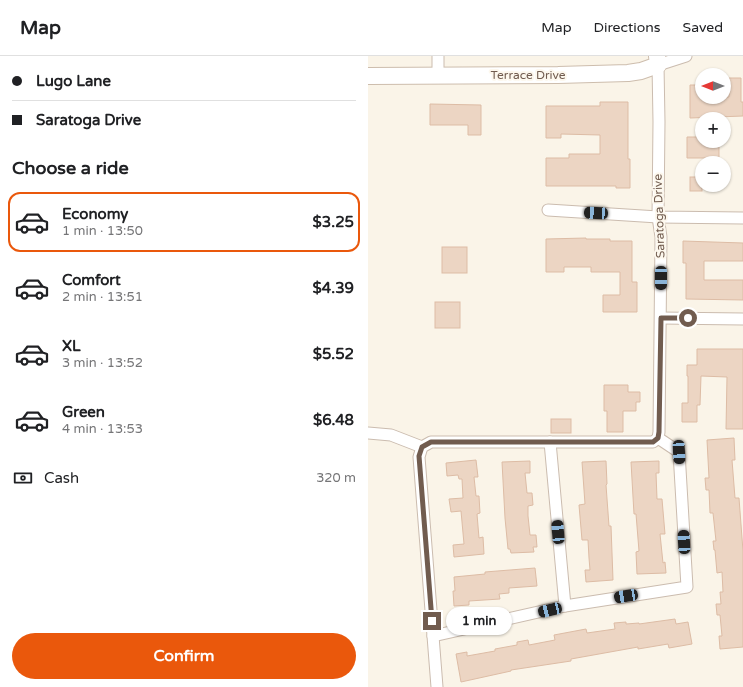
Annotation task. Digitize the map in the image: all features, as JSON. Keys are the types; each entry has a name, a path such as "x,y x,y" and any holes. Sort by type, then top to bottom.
{"street":[{"path":"438,56 438,75"},
{"name":"Terrace Drive","path":"368,76 628,73 657,60 686,56"},
{"name":"Saratoga Drive","path":"657,60 659,122 658,217 661,237 661,318 658,438"},
{"path":"548,210 658,217 743,218"},
{"path":"661,318 743,319"},
{"path":"368,433 391,434 422,447"},
{"path":"433,636 565,606 687,587 679,452 658,438 653,442 431,442 422,447 419,456 433,636 437,687"},
{"path":"550,442 565,606"}],"building":[{"path":"731,78 741,78 741,102 743,102 743,116 731,116 731,112 695,112 695,118 690,118 690,85 695,85 695,104 731,104"},
{"path":"600,102 628,102 628,159 630,159 630,188 616,188 616,186 546,186 546,158 569,158 569,154 600,154 600,135 561,134 561,138 546,138 546,106 600,106"},
{"path":"430,104 481,105 481,135 468,135 468,125 430,125"},
{"path":"687,137 695,137 695,148 719,148 719,156 695,156 695,158 687,158"},
{"path":"690,177 695,177 695,191 690,191"},
{"path":"546,239 610,239 610,241 632,241 632,282 637,282 637,312 603,312 603,295 620,295 620,272 591,272 591,267 564,267 564,272 546,272"},
{"path":"683,241 743,243 743,261 704,261 704,280 743,280 743,300 686,299 686,263 683,263"},
{"path":"442,247 467,247 467,273 442,273"},
{"path":"435,302 460,302 460,328 435,328"},
{"path":"697,349 743,349 743,429 726,429 727,377 701,376 700,405 697,405 697,422 682,422 682,403 688,403 687,365 697,365"},
{"path":"604,385 628,385 628,392 640,392 640,402 636,402 636,411 623,411 623,432 607,432 607,411 604,411"},
{"path":"551,419 571,419 571,433 551,433"},
{"path":"734,438 735,460 732,460 735,498 739,498 743,551 743,647 720,649 719,636 722,636 720,615 717,615 716,604 721,604 720,592 723,592 722,572 717,573 713,541 716,541 713,513 710,513 709,490 706,490 705,478 709,478 707,440"},
{"path":"476,460 478,477 474,477 476,496 479,496 480,513 477,514 479,538 483,537 484,554 454,557 453,545 464,544 461,511 451,512 449,499 463,498 462,479 459,479 458,475 447,476 446,463"},
{"path":"530,461 530,473 525,473 527,493 532,493 533,505 528,506 528,516 530,535 536,535 537,547 533,547 534,552 511,553 510,549 508,549 502,462"},
{"path":"606,461 606,485 609,526 611,526 613,580 586,582 585,570 590,570 588,540 582,540 579,505 585,504 582,462"},
{"path":"659,461 659,473 656,473 657,499 662,499 665,534 660,534 663,563 665,562 666,573 637,574 636,552 639,551 636,514 634,514 631,462"},
{"path":"535,568 537,586 509,588 509,593 499,594 500,599 469,601 469,605 454,606 454,577 485,574 485,572"},
{"path":"675,619 676,624 688,622 692,644 669,648 668,644 638,649 638,647 571,659 571,661 511,670 461,682 456,654 467,652 467,656 495,651 495,649 517,645 517,642 528,640 529,645 555,640 554,635 586,629 587,633 615,629 614,623 626,622 626,624 639,624"}],"route":[{"path":"432,621 419,456 422,447 431,442 653,442 658,438 659,432 661,318 688,318"}]}
